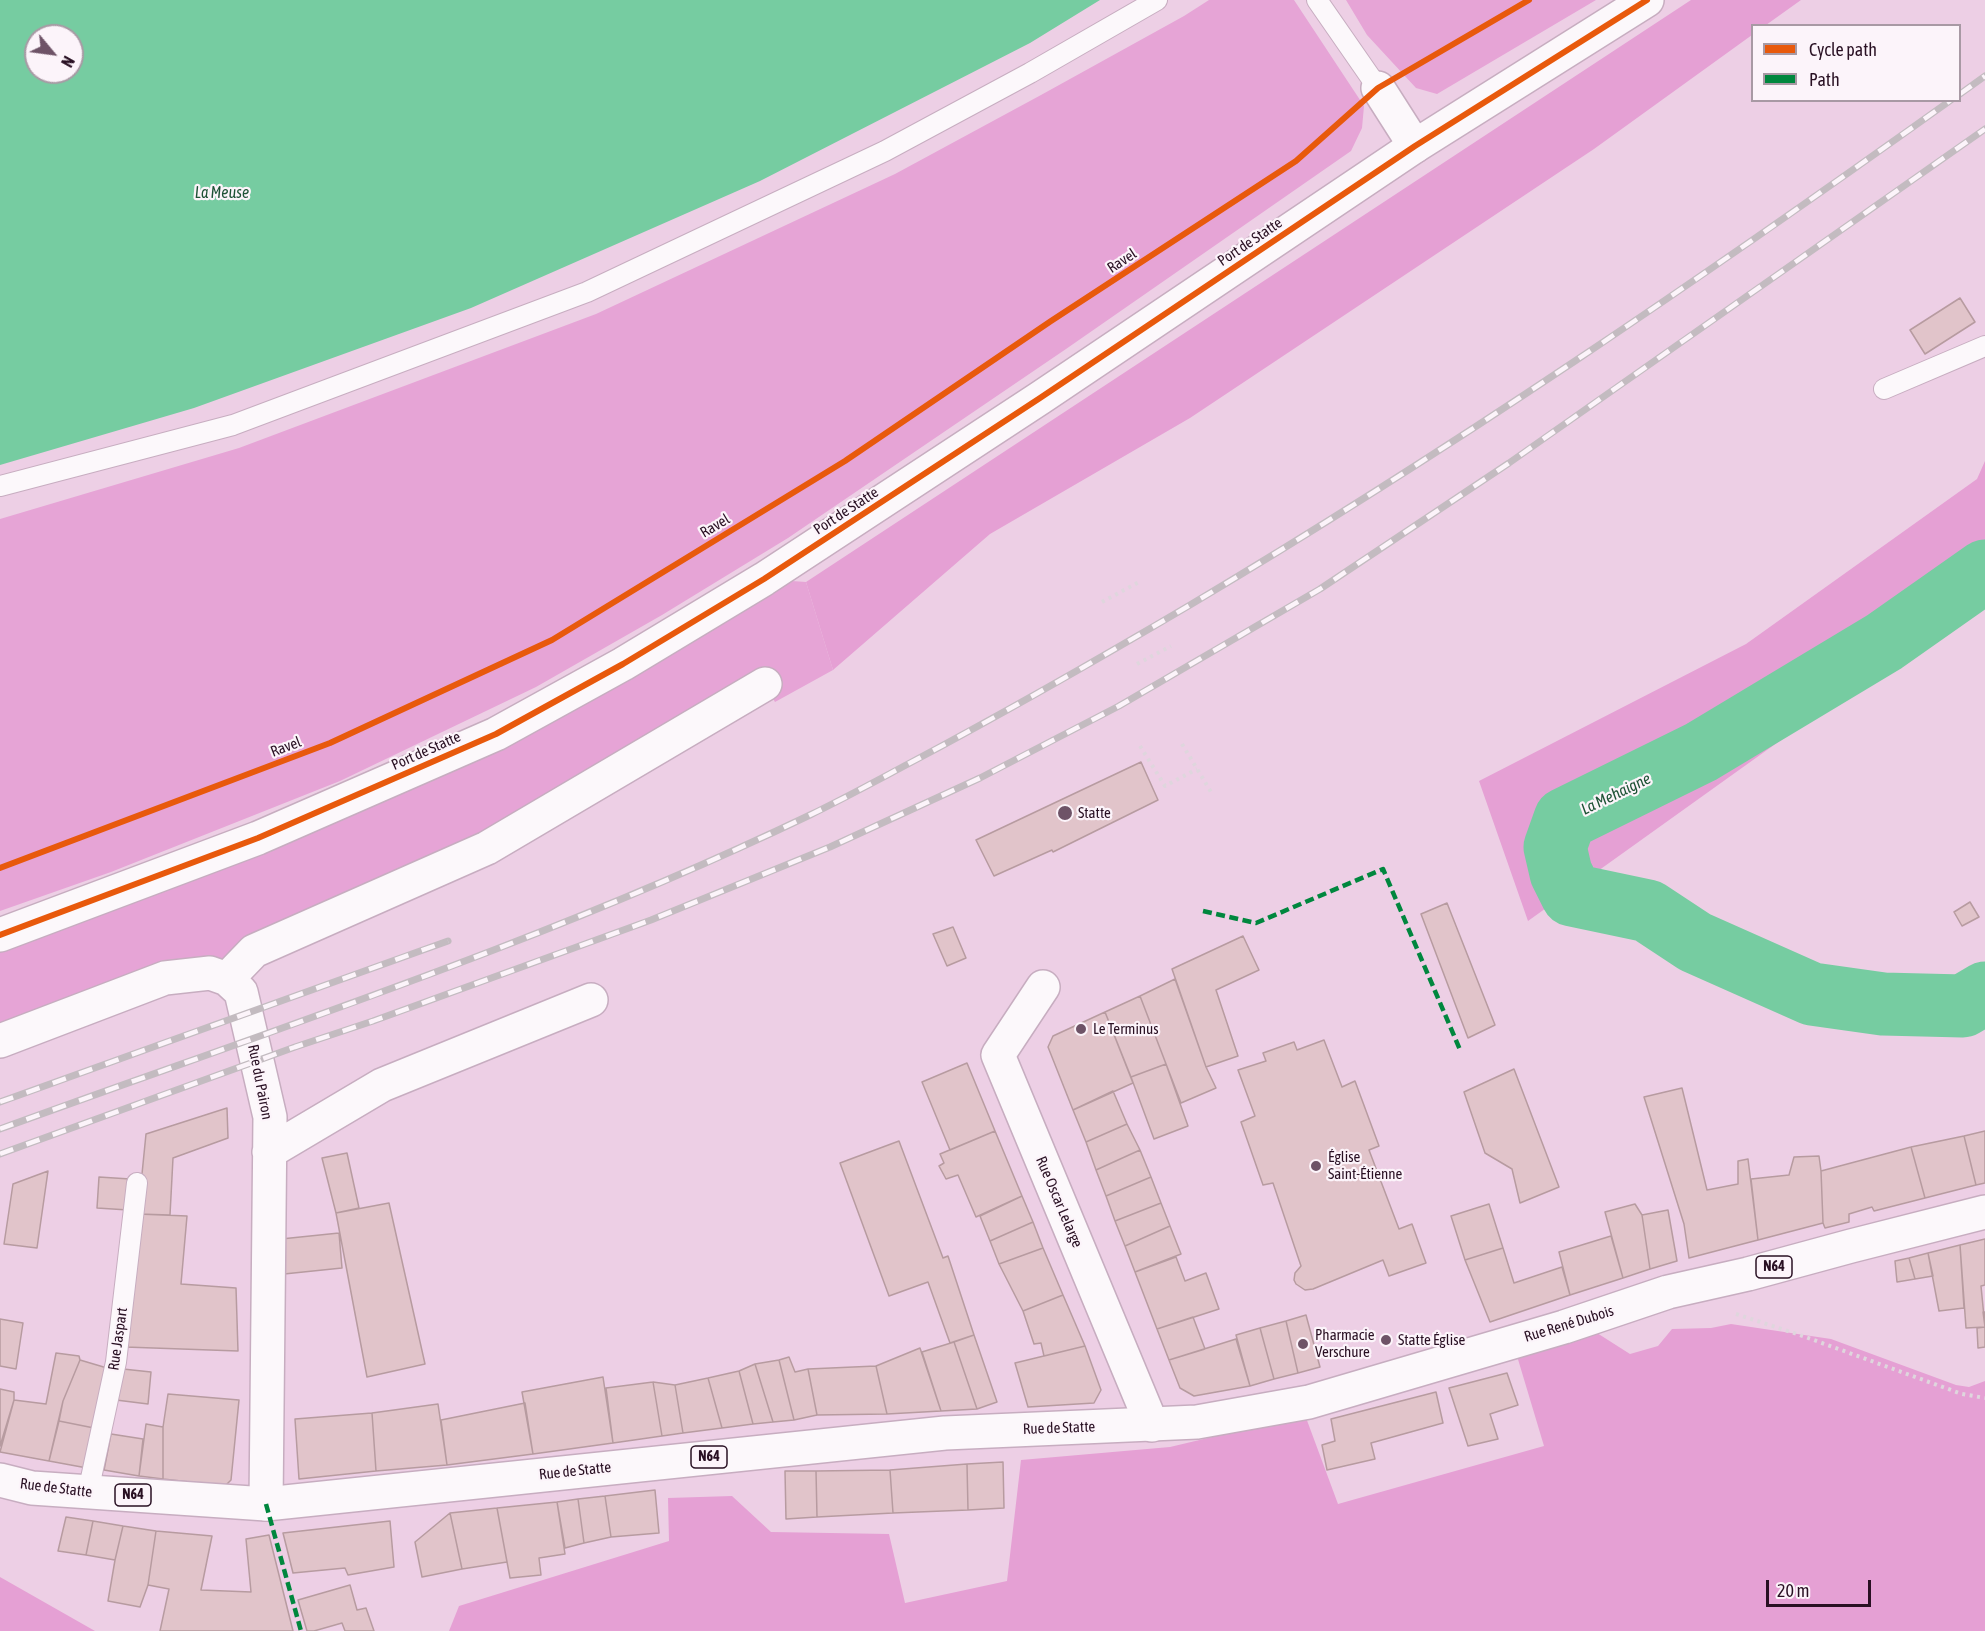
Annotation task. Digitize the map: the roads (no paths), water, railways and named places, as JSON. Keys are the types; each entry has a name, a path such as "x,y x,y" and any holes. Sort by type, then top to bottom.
{"street":[{"name":"Port de Statte","path":"0,935 258,838 496,734 623,664 764,579 1010,418 1415,146 1647,0"},
{"path":"1378,88 1415,146"},
{"path":"0,1041 165,978 210,973 227,979 254,951 487,848 765,684"},
{"name":"Rue du Pairon","path":"227,979 241,992 270,1117 266,1504"},
{"name":"Rue Oscar Lelarge","path":"1043,987 998,1055 1152,1425"},
{"path":"269,1152 382,1086 591,1000"},
{"name":"Rue René Dubois","path":"1152,1425 1197,1422 1309,1402 1564,1327 1668,1292 1748,1274 1985,1212"},
{"name":"Rue de Statte","path":"0,1480 32,1488 266,1504 945,1433 1152,1425"}],"lane":[{"path":"0,486 233,425 587,292 885,151 1030,73 1157,0"},
{"path":"1317,0 1378,88"},
{"path":"1884,389 1985,346"},
{"name":"Rue Jaspart","path":"88,1492 116,1362 137,1183"}],"water":[{"name":"La Meuse","path":"0,0 1100,0 1030,43 760,181 471,308 194,408 0,465"}],"waterway":[{"name":"La Mehaigne","path":"1985,571 1884,642 1701,752 1565,819 1555,847 1561,873 1572,895 1648,911 1695,942 1812,994 1883,1004 1963,1006 1985,993"}],"railway":[{"path":"1961,93 1985,76"},
{"path":"0,1129 510,944 711,861 859,790 1050,686 1288,546 1575,361 1948,102"},
{"path":"0,1154 651,920 830,847 980,778 1119,706 1320,589 1509,463 1985,129"},
{"path":"0,1102 448,941"}],"place":[{"name":"Statte","path":"1065,813"},
{"name":"Le Terminus","path":"1081,1029"},
{"name":"Église Saint-Étienne","path":"1316,1166"},
{"name":"Statte Église","path":"1386,1340"},
{"name":"Pharmacie Verschure","path":"1303,1344"}]}
